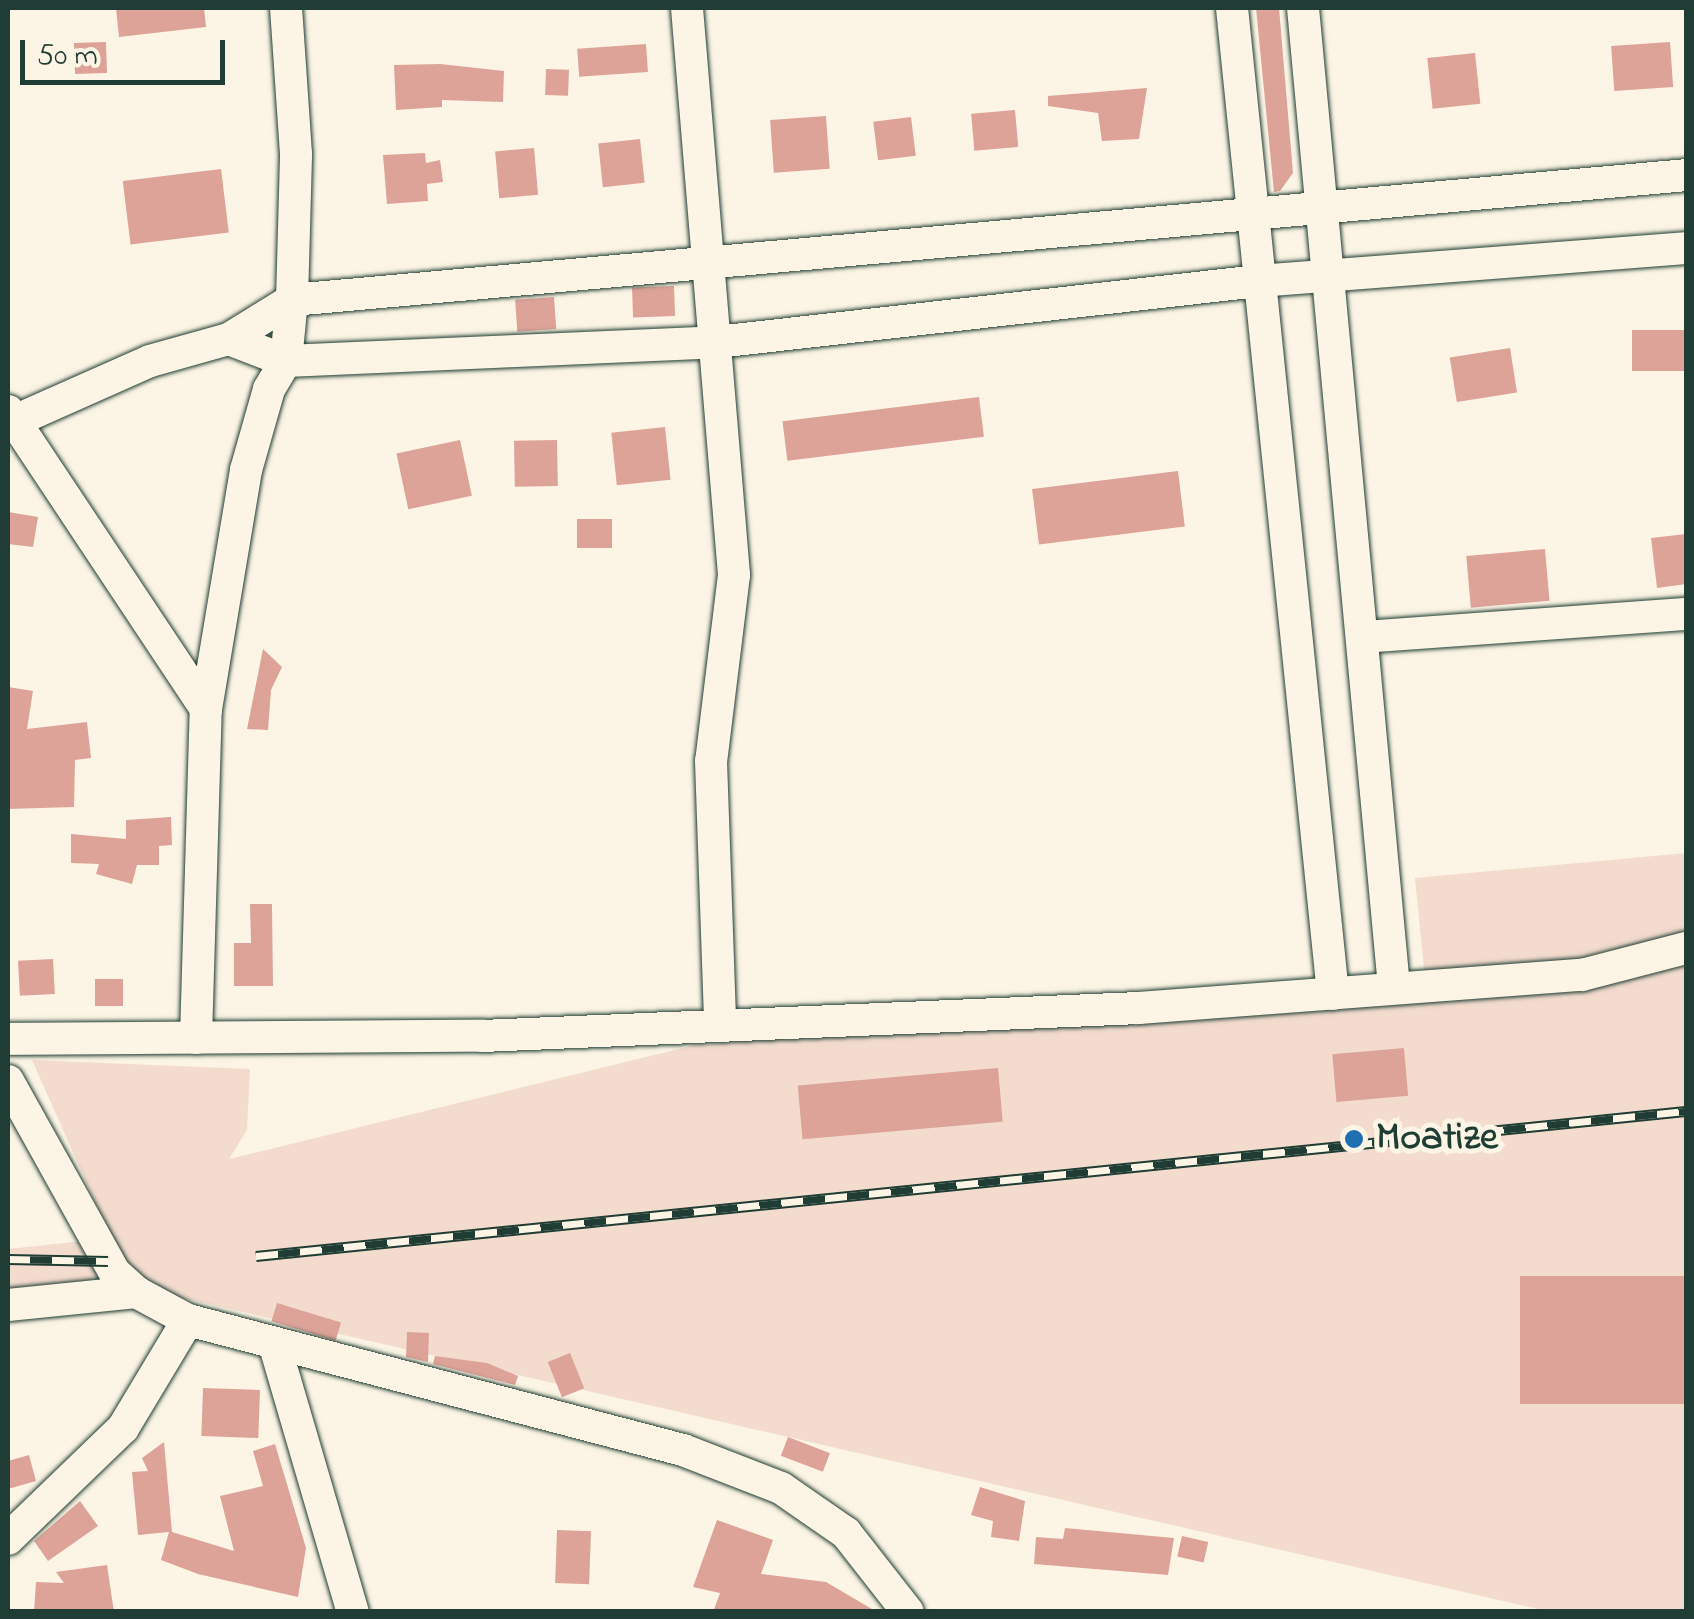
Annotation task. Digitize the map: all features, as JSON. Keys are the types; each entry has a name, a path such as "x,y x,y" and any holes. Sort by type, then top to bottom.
{"street":[{"path":"196,1038 206,709 246,470 269,389 286,361 292,300 296,154 286,8"},
{"path":"686,8 734,575 711,761 720,1021"},
{"path":"1232,8 1334,994"},
{"path":"1303,8 1332,274 1394,988"},
{"path":"206,709 11,417 150,360 229,339 292,300 1322,203 1686,174"},
{"path":"229,339 286,361 717,342 1258,280 1686,248"},
{"path":"1363,637 1686,614"},
{"path":"8,1039 482,1036 720,1021 1334,994 1582,975 1686,948"},
{"path":"8,1081 115,1273 136,1292 188,1320 275,1346 683,1450 781,1488 846,1533 908,1612"},
{"path":"8,1305 136,1292"},
{"path":"8,1539 122,1428 188,1320"},
{"path":"275,1346 353,1612"}],"shaded area":[{"path":"1686,853 1686,1611 1547,1611 178,1297 8,1316 8,1249 111,1238 32,1060 250,1069 247,1130 229,1159 695,1045 1426,989 1415,878"}],"building":[{"path":"116,8 204,8 206,27 119,37"},
{"path":"1256,8 1279,8 1293,173 1280,191 1274,192"},
{"path":"106,42 107,73 75,74 74,43"},
{"path":"1670,42 1673,87 1614,91 1611,46"},
{"path":"646,44 648,72 579,77 577,49"},
{"path":"1475,53 1480,104 1433,109 1427,58"},
{"path":"440,64 504,71 503,102 442,100 442,107 396,110 394,65"},
{"path":"546,69 569,70 568,96 545,95"},
{"path":"1147,88 1139,139 1102,141 1098,113 1048,106 1048,96"},
{"path":"1015,110 1018,147 974,151 971,114"},
{"path":"826,116 830,169 774,173 770,120"},
{"path":"911,117 916,156 878,160 873,122"},
{"path":"640,139 645,183 603,187 598,143"},
{"path":"534,148 538,195 499,198 495,151"},
{"path":"425,153 426,163 440,160 443,182 427,184 428,201 387,204 383,155"},
{"path":"221,169 229,233 131,245 123,181"},
{"path":"674,286 675,316 633,317 632,287"},
{"path":"554,297 556,329 517,332 515,300"},
{"path":"1632,330 1686,330 1686,371 1632,371"},
{"path":"1510,348 1517,392 1457,402 1450,358"},
{"path":"979,397 984,437 787,461 782,421"},
{"path":"665,427 671,480 617,485 611,433"},
{"path":"460,440 472,496 408,509 396,454"},
{"path":"557,440 558,486 515,487 514,441"},
{"path":"1178,471 1185,527 1039,544 1032,489"},
{"path":"8,512 38,517 33,547 8,544"},
{"path":"577,519 612,519 612,548 577,548"},
{"path":"1686,534 1686,584 1657,588 1651,538"},
{"path":"1545,549 1550,601 1471,608 1466,556"},
{"path":"263,649 282,667 271,690 268,730 247,729"},
{"path":"8,687 33,691 27,729 87,722 91,758 75,760 74,807 8,809"},
{"path":"171,817 172,845 159,846 159,865 137,865 132,884 96,874 99,864 71,863 71,834 126,839 126,820"},
{"path":"250,904 272,904 273,986 234,986 234,943 251,943"},
{"path":"53,959 55,994 20,996 18,961"},
{"path":"95,979 123,979 123,1006 95,1006"},
{"path":"1404,1048 1408,1096 1336,1102 1332,1054"},
{"path":"998,1068 1003,1122 802,1139 798,1086"},
{"path":"1520,1276 1686,1276 1686,1404 1520,1404"},
{"path":"277,1303 341,1323 336,1341 271,1321"},
{"path":"407,1332 429,1333 428,1362 406,1357"},
{"path":"570,1353 584,1388 562,1397 548,1362"},
{"path":"435,1356 487,1363 518,1376 515,1385 433,1364"},
{"path":"203,1388 260,1390 258,1438 201,1436"},
{"path":"788,1437 830,1453 823,1472 781,1456"},
{"path":"164,1442 172,1532 234,1551 220,1496 263,1486 253,1451 275,1444 306,1548 298,1597 198,1574 161,1560 169,1532 138,1535 132,1472 148,1471 142,1458"},
{"path":"29,1455 36,1481 8,1489 8,1461"},
{"path":"980,1487 1025,1501 1019,1541 991,1537 993,1521 971,1515"},
{"path":"80,1501 98,1526 48,1561 34,1541"},
{"path":"717,1520 773,1540 761,1574 826,1582 877,1612 713,1612 720,1593 693,1587"},
{"path":"1065,1528 1174,1538 1168,1575 1034,1564 1036,1537 1063,1539"},
{"path":"557,1530 591,1531 589,1584 555,1583"},
{"path":"1182,1536 1208,1542 1204,1563 1177,1556"},
{"path":"107,1565 114,1612 34,1612 36,1582 64,1583 56,1572"}],"railway":[{"path":"256,1256 1686,1111"},
{"path":"8,1259 108,1261"}],"place":[{"name":"Moatize","path":"1354,1139"}]}
